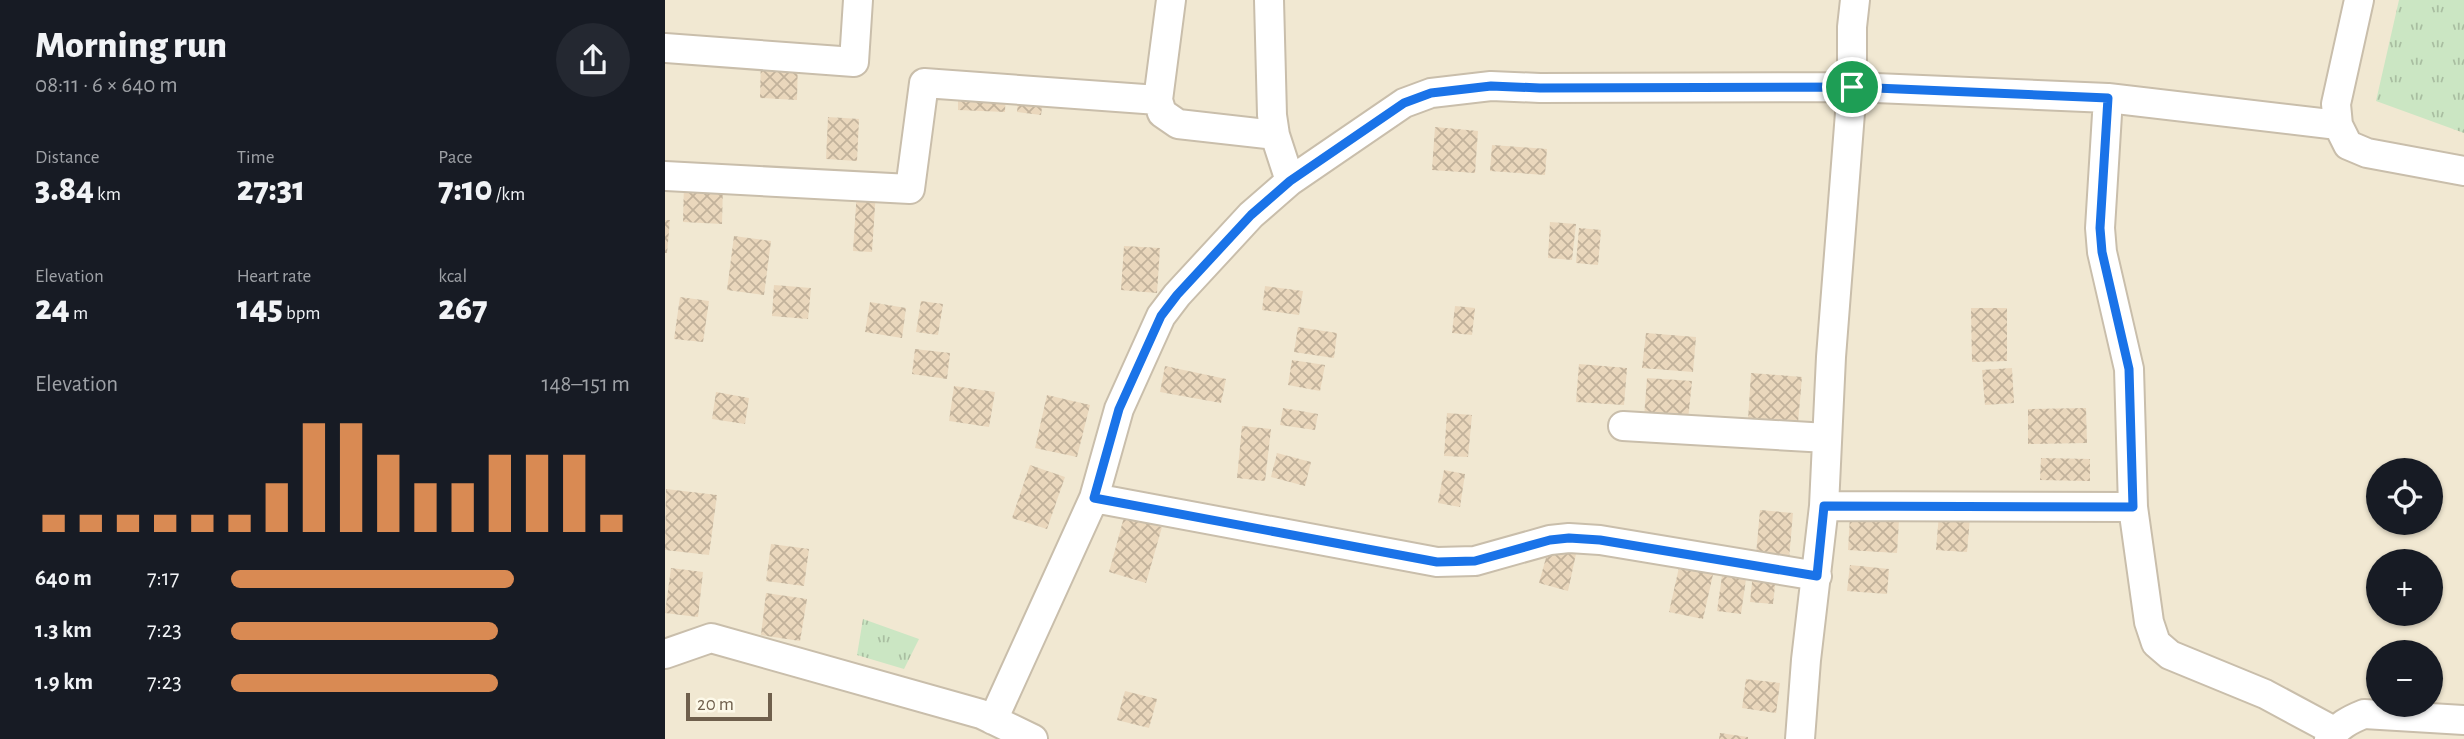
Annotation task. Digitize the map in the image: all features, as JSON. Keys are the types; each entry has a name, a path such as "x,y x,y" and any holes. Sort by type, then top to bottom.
{"street":[{"path":"665,48 854,62 859,0"},
{"path":"1171,0 1158,100 1162,113 1178,124 1275,135"},
{"path":"1269,0 1275,135 1290,181"},
{"path":"1800,739 1806,660 1824,506 1852,87 1855,0"},
{"path":"2360,0 2336,104 2338,125 2348,145 2367,153 2464,171"},
{"path":"665,176 910,189 924,83 1158,100"},
{"path":"993,720 1094,498 1119,409 1161,316 1251,215 1290,181 1404,103 1431,93 1491,86 1852,87 2108,98 2338,125"},
{"path":"2108,98 2100,228 2102,252 2129,369 2133,507 2149,622 2156,643 2170,655 2265,694 2332,735 2350,719 2364,714 2463,726"},
{"path":"1622,426 1827,438"},
{"path":"1094,498 1437,562 1475,561 1550,540 1569,538 1600,540 1817,576"},
{"path":"1824,506 2133,507"},
{"path":"665,654 711,638 981,714 1033,739"}],"shaded area":[{"path":"665,0 2464,0 2464,739 665,739"}],"green space":[{"path":"2399,0 2464,0 2464,133 2376,101"},
{"path":"863,619 919,639 904,669 857,655"}],"building":[{"path":"761,58 798,59 797,100 760,98"},
{"path":"958,84 1006,86 1005,112 958,110"},
{"path":"1020,84 1045,87 1041,115 1017,112"},
{"path":"828,117 859,119 857,161 826,159"},
{"path":"1435,127 1478,131 1475,173 1432,170"},
{"path":"1492,145 1547,149 1545,175 1490,171"},
{"path":"684,183 723,185 722,224 683,222"},
{"path":"857,190 876,191 872,252 853,251"},
{"path":"665,220 670,220 667,253 665,253"},
{"path":"1550,222 1576,224 1572,260 1548,258"},
{"path":"1579,228 1601,230 1598,265 1576,263"},
{"path":"734,236 771,241 764,295 727,290"},
{"path":"1124,246 1160,248 1157,293 1121,290"},
{"path":"774,285 811,288 808,319 772,316"},
{"path":"1265,286 1303,291 1299,315 1262,310"},
{"path":"680,297 709,301 703,342 674,339"},
{"path":"921,301 943,304 938,335 916,332"},
{"path":"870,302 906,308 902,338 865,332"},
{"path":"1455,306 1475,308 1472,335 1452,333"},
{"path":"1971,308 2007,308 2007,361 1972,362"},
{"path":"1298,327 1337,333 1334,358 1294,352"},
{"path":"1646,333 1696,337 1693,372 1642,368"},
{"path":"915,349 950,353 947,379 912,374"},
{"path":"1292,360 1325,365 1320,391 1288,385"},
{"path":"1579,364 1627,368 1624,405 1576,402"},
{"path":"1165,366 1226,379 1221,403 1160,392"},
{"path":"2012,368 2014,403 1985,405 1982,370"},
{"path":"1751,373 1802,377 1798,423 1748,420"},
{"path":"1647,378 1692,381 1688,420 1644,417"},
{"path":"954,386 995,392 989,427 949,421"},
{"path":"716,392 749,398 745,424 712,419"},
{"path":"1047,395 1090,405 1077,457 1035,448"},
{"path":"1283,408 1318,414 1315,430 1280,425"},
{"path":"2086,408 2087,443 2028,444 2028,409"},
{"path":"1447,413 1472,415 1468,457 1444,456"},
{"path":"1242,426 1271,429 1265,481 1237,478"},
{"path":"1277,453 1311,462 1305,486 1271,477"},
{"path":"2041,458 2090,459 2090,481 2040,480"},
{"path":"1030,465 1065,477 1047,529 1012,518"},
{"path":"1444,470 1465,474 1460,507 1438,503"},
{"path":"666,489 717,495 709,555 665,550"},
{"path":"1760,510 1793,513 1789,559 1756,555"},
{"path":"1939,514 1970,517 1967,552 1936,550"},
{"path":"1850,516 1899,520 1897,553 1848,550"},
{"path":"1124,517 1162,527 1146,583 1109,572"},
{"path":"771,544 809,549 804,586 766,581"},
{"path":"1549,547 1576,554 1568,591 1539,583"},
{"path":"1680,563 1714,570 1703,619 1669,612"},
{"path":"1850,565 1889,569 1887,594 1847,591"},
{"path":"671,568 703,572 698,617 665,613"},
{"path":"1723,569 1747,572 1741,614 1717,611"},
{"path":"1753,573 1776,576 1773,604 1750,602"},
{"path":"766,593 807,599 800,641 761,635"},
{"path":"1746,679 1780,683 1776,713 1742,708"},
{"path":"1125,691 1157,699 1149,728 1117,720"},
{"path":"1720,733 1748,737 1748,739 1719,739"}],"route":[{"path":"1491,86 1852,87 2108,98 2100,228 2102,252 2129,369 2133,507 1824,506 1817,576 1600,540 1569,538 1550,540 1475,561 1437,562 1094,498 1119,409 1161,316 1177,295 1251,215 1290,181 1404,103 1431,93 1491,86"}]}
